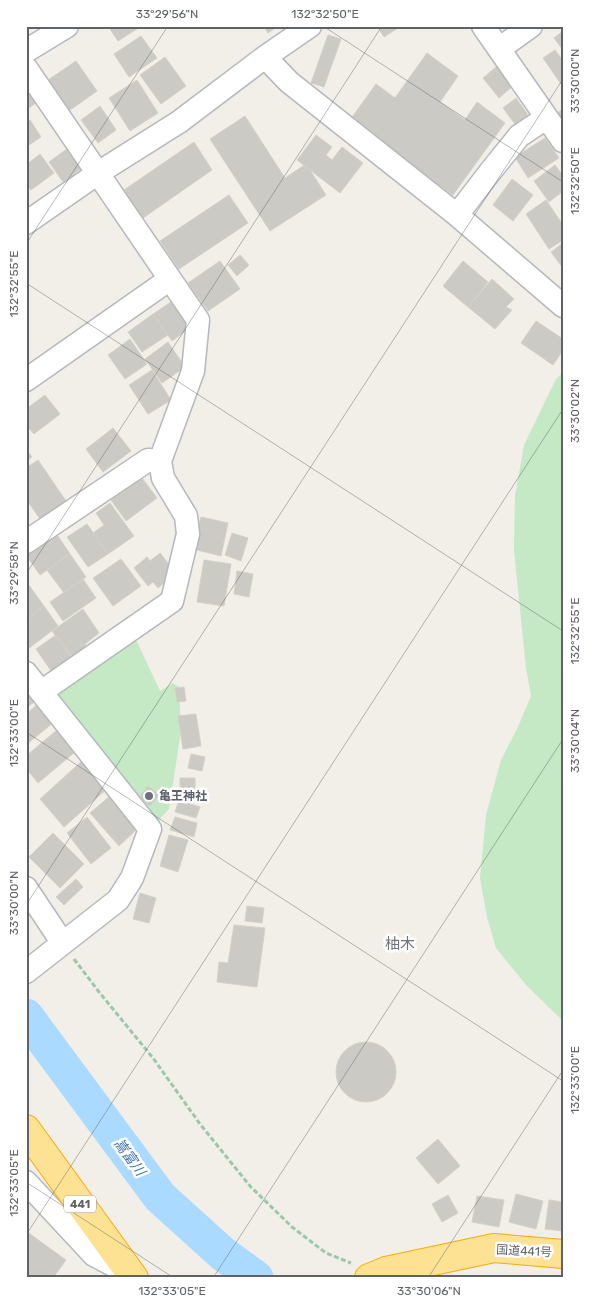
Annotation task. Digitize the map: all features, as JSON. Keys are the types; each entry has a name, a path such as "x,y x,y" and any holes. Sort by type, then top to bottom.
{"highway":[{"name":"441","path":"26,1129 129,1270"},
{"name":"国道441号","path":"369,1271 494,1248 563,1254"}],"street":[{"path":"26,51 67,26"},
{"path":"26,223 98,173 179,122 265,57 310,26"},
{"path":"483,26 563,141"},
{"path":"499,49 531,26"},
{"path":"265,57 289,82 457,215 563,306"},
{"path":"26,68 198,320 193,371 160,461 163,478 186,516 188,534 172,600 41,692"},
{"path":"457,215 520,136 546,118"},
{"path":"26,380 170,279"},
{"path":"26,542 148,460 160,461"},
{"path":"26,673 150,828 132,878 118,900 26,972"},
{"path":"26,888 55,948"},
{"path":"26,1182 94,1255 113,1265 129,1270"}],"path":[{"path":"55,948 99,992 153,1058 200,1124 250,1186 292,1227 319,1248 326,1253 369,1271"}],"green space":[{"path":"563,373 563,1021 527,986 496,948 487,917 480,878 486,815 501,760 531,696 526,668 514,550 515,496 524,445 556,379"},
{"path":"131,629 160,691 173,683 179,687 181,731 169,809 150,829 41,692"}],"building":[{"path":"108,26 139,26 140,27 118,41"},
{"path":"264,26 278,26 268,33"},
{"path":"377,26 401,26 384,37"},
{"path":"563,31 563,50 554,38"},
{"path":"328,35 341,39 324,87 311,83"},
{"path":"141,36 157,58 129,77 114,54"},
{"path":"555,50 563,61 563,83 561,84 543,58"},
{"path":"427,53 458,76 440,102 465,120 477,102 505,123 453,195 350,120 376,84 395,98"},
{"path":"165,57 186,86 161,104 140,75"},
{"path":"76,61 97,91 66,113 45,82"},
{"path":"497,66 513,86 499,98 483,78"},
{"path":"137,80 158,113 130,131 109,98"},
{"path":"26,82 40,100 26,110"},
{"path":"516,98 528,115 515,124 503,108"},
{"path":"100,106 116,130 98,143 81,120"},
{"path":"563,109 563,130 553,116"},
{"path":"245,116 285,178 306,164 326,195 270,231 210,139"},
{"path":"30,120 41,137 26,147 26,122"},
{"path":"316,135 332,147 326,155 332,160 342,147 363,163 340,193 297,160"},
{"path":"545,138 559,158 528,178 515,157"},
{"path":"194,142 212,170 143,218 124,190"},
{"path":"68,148 82,168 63,182 49,162"},
{"path":"40,154 54,173 31,190 26,183 26,165"},
{"path":"555,165 563,176 563,191 549,202 534,181"},
{"path":"512,179 533,195 513,221 493,205"},
{"path":"229,195 248,223 179,269 160,241"},
{"path":"546,200 563,225 563,240 549,249 526,214"},
{"path":"563,243 563,268 551,252"},
{"path":"240,255 249,265 237,276 228,265"},
{"path":"220,261 240,289 208,311 188,283"},
{"path":"463,261 488,282 468,307 443,286"},
{"path":"492,279 514,299 506,307 512,310 495,329 468,307"},
{"path":"171,302 191,327 172,341 153,314"},
{"path":"153,314 168,335 142,352 128,332"},
{"path":"536,321 563,339 563,350 553,365 521,343"},
{"path":"130,339 147,364 125,379 108,355"},
{"path":"168,342 185,367 162,383 145,359"},
{"path":"152,370 171,400 148,414 129,385"},
{"path":"45,395 60,414 34,434 26,425 26,409"},
{"path":"113,428 131,451 103,472 86,449"},
{"path":"26,449 32,457 26,461"},
{"path":"38,460 66,501 40,519 26,499 26,468"},
{"path":"142,478 157,498 126,521 111,500"},
{"path":"110,503 134,536 108,554 93,533 104,525 96,513"},
{"path":"201,517 228,523 221,556 193,549"},
{"path":"87,524 108,554 88,567 67,537"},
{"path":"56,533 70,554 40,575 26,555"},
{"path":"232,533 248,538 241,561 225,555"},
{"path":"160,553 176,573 158,588 153,582 148,586 134,568 147,557 150,561"},
{"path":"70,554 86,577 64,593 47,570"},
{"path":"121,559 141,586 113,606 93,578"},
{"path":"204,560 231,564 224,606 197,602"},
{"path":"237,571 253,574 249,597 234,594"},
{"path":"83,579 96,598 63,621 50,602"},
{"path":"28,584 44,606 26,620 26,585"},
{"path":"44,606 58,626 28,649 26,647 26,620"},
{"path":"83,609 99,633 85,644 88,649 74,660 52,631"},
{"path":"56,635 74,660 54,675 36,649"},
{"path":"26,686 37,700 26,708"},
{"path":"184,687 186,701 177,702 175,688"},
{"path":"39,703 54,722 26,745 26,714"},
{"path":"196,714 201,746 183,749 178,716"},
{"path":"57,730 75,752 38,783 26,768 26,756"},
{"path":"191,754 205,757 202,771 188,768"},
{"path":"83,760 108,788 64,827 40,799"},
{"path":"180,778 195,778 195,790 180,790"},
{"name":"亀王神社","path":"148,786 159,795 150,806 139,797"},
{"path":"109,797 137,829 119,846 90,813"},
{"path":"179,800 200,807 196,818 175,812"},
{"path":"87,817 111,848 91,864 67,833"},
{"path":"175,817 197,823 194,837 170,830"},
{"path":"53,833 84,864 60,888 29,857"},
{"path":"169,835 188,840 178,872 160,866"},
{"path":"76,879 83,887 64,905 56,897"},
{"path":"140,893 156,898 149,923 133,919"},
{"path":"247,906 264,908 262,923 245,921"},
{"path":"234,925 265,928 257,987 217,982 219,962 228,963"},
{"path":"366,1042 383,1047 391,1055 396,1072 391,1089 383,1097 366,1102 349,1097 341,1089 336,1072 341,1055 349,1047"},
{"path":"438,1139 460,1166 438,1184 416,1158"},
{"path":"516,1194 543,1201 536,1229 509,1222"},
{"path":"448,1195 458,1213 442,1222 432,1204"},
{"path":"477,1196 504,1200 499,1227 472,1222"},
{"path":"549,1200 563,1202 563,1231 545,1229"},
{"path":"26,1231 66,1260 53,1278 26,1278"}],"waterway":[{"name":"嵩富川","path":"26,1016 160,1197 223,1254 256,1278"}],"place":[{"name":"亀王神社","path":"149,796"}],"district":[{"name":"柚木","path":"400,944"}]}
